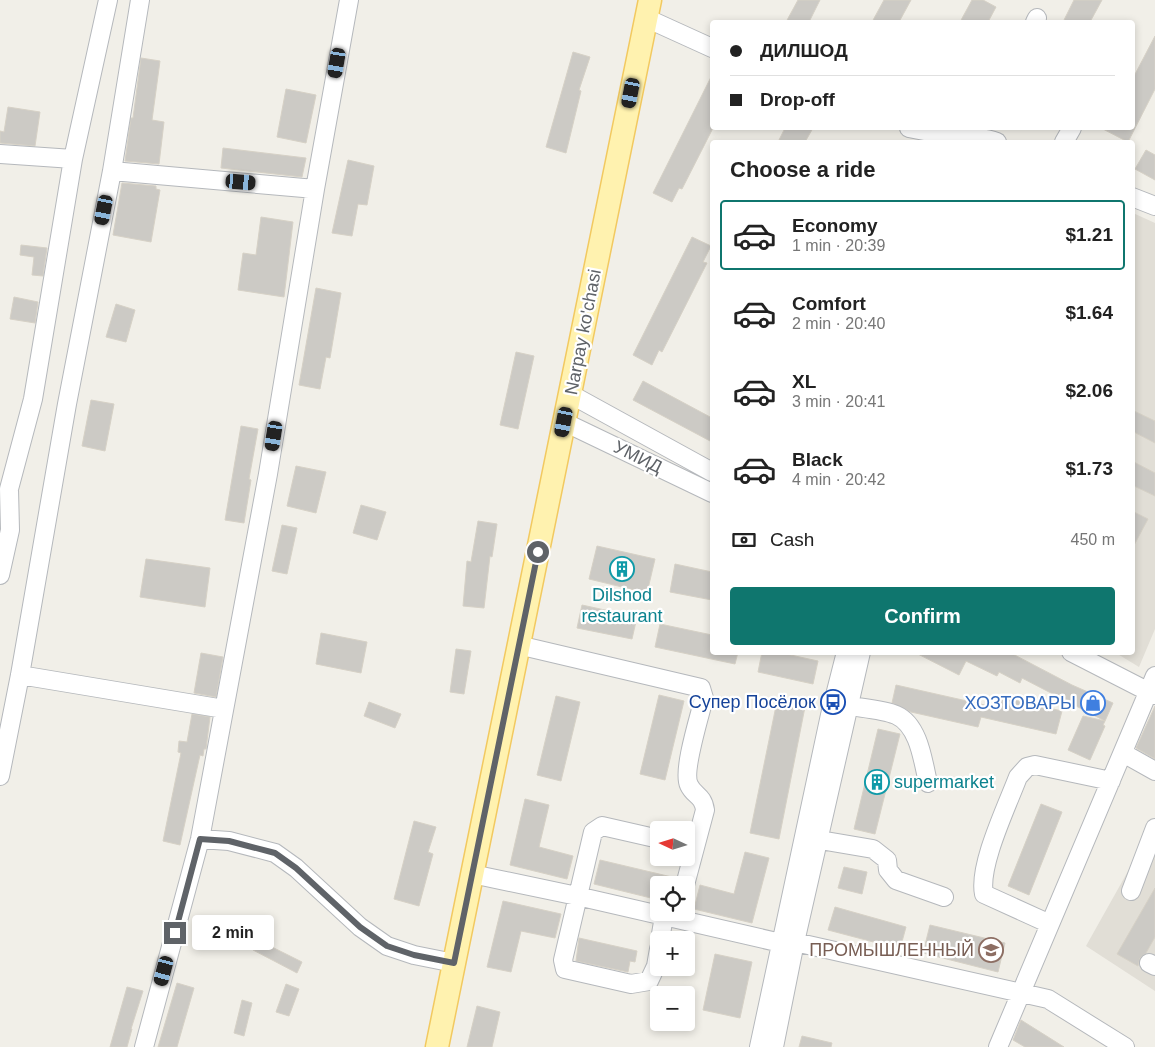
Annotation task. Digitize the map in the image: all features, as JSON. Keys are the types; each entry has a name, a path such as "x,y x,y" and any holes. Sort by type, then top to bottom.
{"main road":[{"name":"Narpay ko'chasi","path":"437,1047 648,9"}],"street":[{"path":"0,575 10,530 5,488 34,399 73,159 108,0"},
{"path":"0,776 20,675 67,404 112,171 140,0"},
{"path":"144,1047 200,839 268,474 315,189 349,0"},
{"path":"648,9 710,47"},
{"path":"919,134 989,136"},
{"path":"0,154 73,159"},
{"path":"112,171 315,189"},
{"path":"1135,198 1155,206"},
{"name":"УМИД","path":"570,394 710,471"},
{"name":"УМИД","path":"564,422 710,492"},
{"path":"518,645 701,688 704,698 686,772 689,785 704,801 705,810 695,834"},
{"path":"774,1047 788,942 830,715 845,655"},
{"path":"759,1047 788,942 820,840 860,655"},
{"path":"998,1047 1153,687 1078,655"},
{"path":"20,675 224,709"},
{"path":"850,706 896,715 908,725 919,741 928,783"},
{"path":"1123,753 1155,772"},
{"path":"1050,924 984,894 982,884 985,866 1018,777 1027,766 1035,764 1111,781"},
{"path":"650,837 602,826 593,832 562,960 566,969 631,984 649,981 651,976"},
{"path":"1131,891 1155,828"},
{"path":"200,839 229,841 275,853 296,868 360,927 387,946 414,955 454,963"},
{"path":"820,840 873,849 887,860 888,870 896,880 944,897"},
{"path":"472,874 650,911"},
{"path":"695,921 1048,999 1125,1047"}],"shaded area":[{"path":"1135,214 1155,223 1155,629 1139,667 1119,655 1135,655"},
{"path":"1155,823 1155,991 1086,946"}],"building":[{"path":"798,0 820,0 810,20 787,20"},
{"path":"884,0 911,0 900,20 873,20"},
{"path":"972,0 983,0 996,7 989,20 961,20"},
{"path":"1074,0 1102,0 1091,20 1064,20"},
{"path":"1155,36 1155,89 1135,128 1135,74"},
{"path":"573,52 590,57 579,90 581,91 566,153 546,147"},
{"path":"141,58 160,61 152,120 164,122 159,164 125,161"},
{"path":"710,79 710,130 712,130 682,189 679,188 672,202 653,193"},
{"path":"286,89 316,95 306,143 277,137"},
{"path":"8,107 40,112 35,146 0,143 0,131 4,132"},
{"path":"784,130 812,130 806,140 779,140"},
{"path":"1105,130 1134,130 1129,140 1124,140"},
{"path":"223,148 306,158 302,177 221,168"},
{"path":"1146,150 1155,155 1155,180 1135,169"},
{"path":"348,160 374,166 367,205 358,204 352,236 332,233"},
{"path":"122,183 156,186 156,189 160,190 151,242 113,235"},
{"path":"261,217 293,222 284,297 238,290 243,253 256,255"},
{"path":"692,237 710,246 703,262 707,263 662,352 659,350 652,365 633,355"},
{"path":"21,245 47,248 43,276 32,275 34,257 20,255"},
{"path":"316,288 341,293 330,358 326,357 320,389 299,385"},
{"path":"14,297 38,302 35,323 10,319"},
{"path":"116,304 135,310 126,342 106,337"},
{"path":"516,352 534,356 518,429 500,425"},
{"path":"643,381 710,417 710,441 633,400"},
{"path":"91,400 114,404 105,451 82,446"},
{"path":"1135,411 1155,421 1155,443 1135,433"},
{"path":"241,426 258,429 249,479 251,480 244,523 225,520"},
{"path":"1135,463 1155,473 1155,496 1135,486"},
{"path":"296,466 326,472 316,513 287,506"},
{"path":"361,505 386,512 377,540 353,533"},
{"path":"1135,512 1148,519 1135,543"},
{"path":"478,521 497,524 492,557 490,556 484,608 463,606 467,561 471,562"},
{"path":"282,525 297,528 287,574 272,571"},
{"name":"Dilshod restaurant","path":"597,546 655,559 647,593 589,579"},
{"path":"146,559 210,568 205,607 140,597"},
{"path":"675,564 710,572 710,600 670,592"},
{"path":"582,605 637,617 632,639 577,628"},
{"path":"660,624 710,635 710,655 737,655 735,664 655,647"},
{"path":"321,633 367,642 361,673 316,664"},
{"path":"456,649 471,651 464,694 450,692"},
{"path":"201,653 223,657 216,697 194,693"},
{"path":"761,655 791,655 818,661 813,684 758,672"},
{"path":"920,655 1015,655 1072,685 1113,703 1105,721 1022,678 1020,683 999,672 997,676 966,661 959,675"},
{"path":"896,685 998,708 1001,697 1062,711 1056,734 981,717 978,727 911,712 892,703"},
{"path":"659,695 684,701 665,780 640,774"},
{"path":"556,696 580,702 561,781 537,775"},
{"path":"777,701 805,707 779,839 750,833"},
{"path":"369,702 401,714 395,728 364,716"},
{"path":"1155,706 1155,759 1136,748"},
{"path":"192,714 210,717 206,749 204,749 203,756 200,755 180,845 163,841 181,753 178,752 179,741 187,742"},
{"path":"1083,716 1105,721 1103,725 1105,726 1090,760 1068,750"},
{"name":"supermarket","path":"878,729 900,734 875,834 854,829"},
{"path":"525,799 549,805 539,847 573,856 567,879 510,865"},
{"path":"1041,804 1062,812 1029,895 1008,886"},
{"path":"414,821 436,827 428,852 433,854 419,906 394,899"},
{"path":"745,852 769,858 752,923 695,909 700,885 734,894"},
{"path":"600,860 668,876 650,876 650,898 594,884"},
{"path":"844,867 867,872 862,894 838,888"},
{"path":"1155,888 1155,937 1146,953 1140,958 1138,966 1117,954"},
{"path":"503,901 561,914 555,938 521,931 511,972 487,967"},
{"path":"835,907 906,927 900,949 828,930"},
{"path":"930,925 1005,943 998,972 923,953"},
{"path":"579,938 637,951 635,962 630,961 628,972 576,961"},
{"path":"258,940 302,962 297,973 253,950"},
{"path":"715,954 752,962 740,1018 703,1010"},
{"path":"177,983 194,988 177,1047 158,1047"},
{"path":"286,984 299,989 289,1016 276,1012"},
{"path":"127,987 143,991 127,1047 110,1047"},
{"path":"242,1000 252,1003 244,1036 234,1033"},
{"path":"477,1006 500,1012 492,1047 467,1047"},
{"path":"1021,1020 1064,1047 1025,1047 1013,1040"},
{"path":"802,1036 832,1043 831,1047 799,1047"}],"place":[{"name":"Dilshod restaurant","path":"622,569"},
{"name":"Супер Посёлок","path":"833,702"},
{"name":"ХОЗТОВАРЫ","path":"1093,703"},
{"name":"supermarket","path":"877,782"},
{"name":"ПРОМЫШЛЕННЫЙ","path":"991,950"}],"route":[{"path":"175,933 200,839 229,841 275,853 296,868 360,927 387,946 414,955 454,963 538,552"}]}
